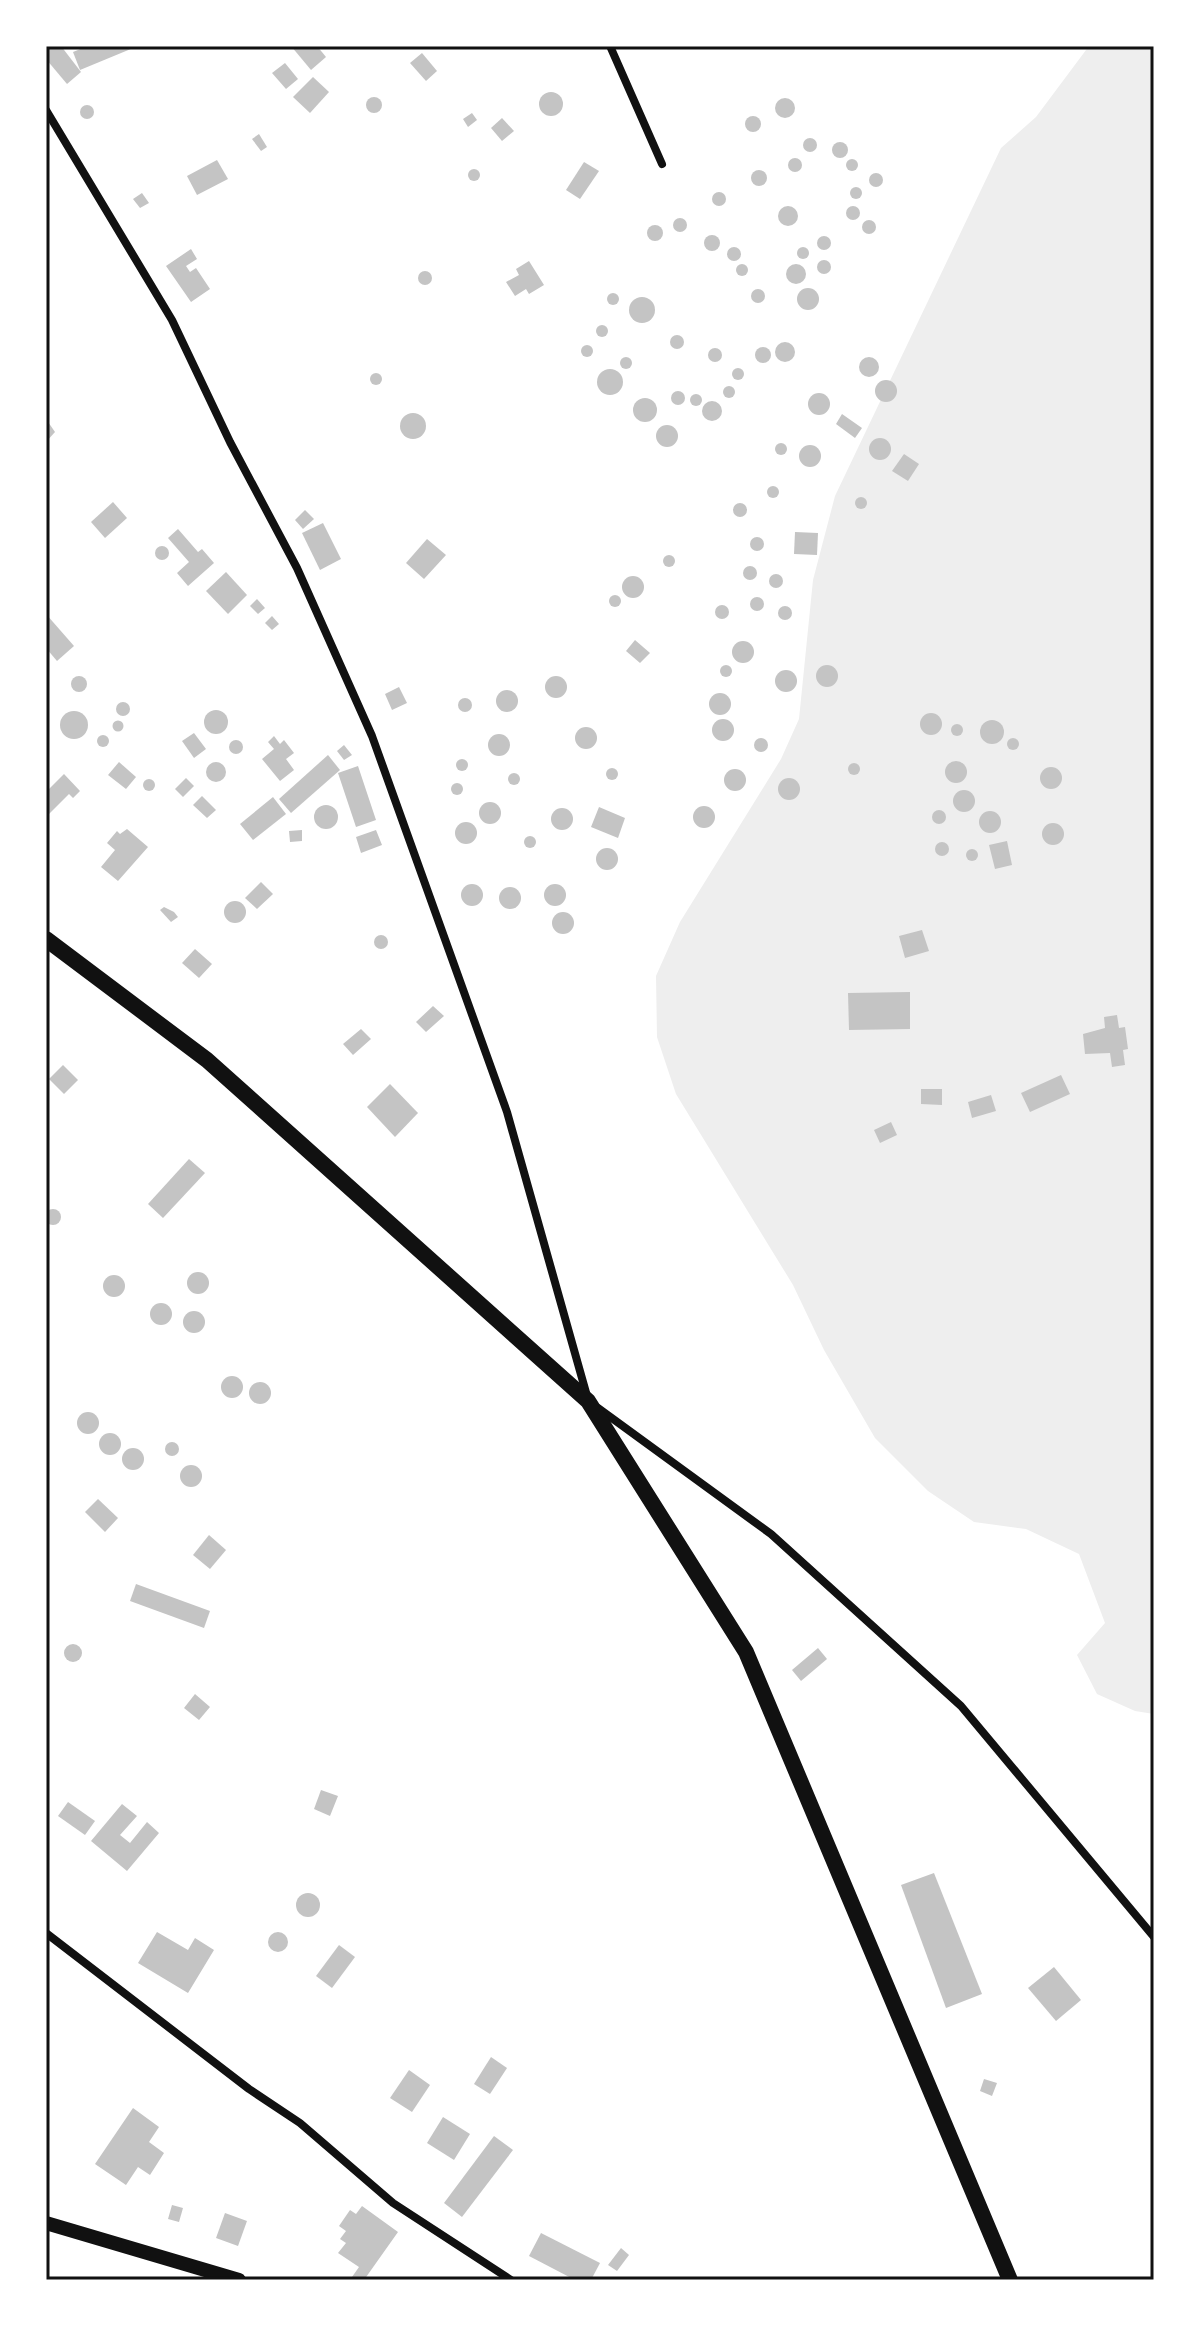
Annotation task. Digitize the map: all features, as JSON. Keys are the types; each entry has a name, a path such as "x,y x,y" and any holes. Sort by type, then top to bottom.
{"main road":[{"path":"46,939 207,1060 588,1401 746,1652 1010,2280"}],"street":[{"path":"610,46 662,164"},
{"path":"46,110 172,320 230,442 297,568 372,736 507,1112 588,1401 771,1534 961,1706 1154,1937"},
{"path":"46,1933 249,2089 300,2123 383,2196 511,2280"},
{"path":"46,2223 239,2280"}],"shaded area":[{"path":"1089,46 1154,46 1154,1714 1135,1711 1097,1694 1077,1655 1105,1623 1079,1554 1026,1529 974,1522 928,1491 875,1438 824,1350 793,1285 676,1094 657,1037 656,976 680,922 781,759 799,719 813,580 835,496 1001,148 1036,117"}],"building":[{"path":"46,46 61,46 81,72 67,84 46,59"},
{"path":"88,46 138,46 80,70 73,52"},
{"path":"291,46 317,46 326,57 311,70"},
{"path":"422,53 437,71 426,81 410,63"},
{"path":"285,63 298,79 286,89 272,73"},
{"path":"313,77 329,92 310,113 293,97"},
{"path":"551,92 562,99 563,104 556,115 551,116 540,109 539,104 546,93"},
{"path":"374,97 380,99 380,111 374,113 368,111 366,105 368,99"},
{"path":"785,98 792,101 795,108 792,115 785,118 778,115 775,108 778,101"},
{"path":"87,105 94,112 87,119 80,112"},
{"path":"472,113 477,120 468,127 463,119"},
{"path":"753,116 759,118 759,130 753,132 747,130 745,124 747,118"},
{"path":"502,118 514,131 502,141 491,128"},
{"path":"259,134 267,147 261,151 252,139"},
{"path":"810,138 817,145 810,152 803,145"},
{"path":"840,142 846,144 846,156 840,158 834,156 832,150 834,144"},
{"path":"795,158 802,165 795,172 788,165"},
{"path":"852,159 858,165 852,171 846,165"},
{"path":"217,160 228,179 197,195 187,176"},
{"path":"584,162 599,171 580,199 566,190"},
{"path":"474,169 480,175 474,181 468,175"},
{"path":"759,170 767,178 759,186 751,178"},
{"path":"876,173 883,180 876,187 869,180"},
{"path":"856,187 862,193 856,199 850,193"},
{"path":"719,192 726,199 719,206 712,199"},
{"path":"142,193 149,203 140,208 133,199"},
{"path":"788,206 795,209 798,216 795,223 788,226 781,223 778,216 781,209"},
{"path":"853,206 860,213 853,220 846,213"},
{"path":"680,218 687,225 680,232 673,225"},
{"path":"869,220 876,227 869,234 862,227"},
{"path":"655,225 661,227 661,239 655,241 649,239 647,233 649,227"},
{"path":"712,235 718,237 718,249 712,251 706,249 704,243 706,237"},
{"path":"824,236 831,243 824,250 817,243"},
{"path":"734,247 741,254 734,261 727,254"},
{"path":"803,247 809,253 803,259 797,253"},
{"path":"191,249 197,259 186,266 190,272 196,268 210,289 191,302 166,266"},
{"path":"824,260 831,267 824,274 817,267"},
{"path":"529,261 544,285 529,294 526,289 515,296 506,282 519,275 516,269"},
{"path":"742,264 748,270 742,276 736,270"},
{"path":"796,264 803,267 806,274 803,281 796,284 789,281 786,274 789,267"},
{"path":"425,271 432,278 425,285 418,278"},
{"path":"808,288 816,291 819,299 816,307 808,310 800,307 797,299 800,291"},
{"path":"758,289 765,296 758,303 751,296"},
{"path":"608,294 618,294 618,304 608,304"},
{"path":"642,297 651,301 655,310 651,319 642,323 633,319 629,310 633,301"},
{"path":"602,325 608,331 602,337 596,331"},
{"path":"677,335 684,342 677,349 670,342"},
{"path":"785,342 792,345 795,352 792,359 785,362 778,359 775,352 778,345"},
{"path":"587,345 593,351 587,357 581,351"},
{"path":"763,347 771,355 763,363 755,355"},
{"path":"715,348 722,355 715,362 708,355"},
{"path":"626,357 632,363 626,369 620,363"},
{"path":"869,357 876,360 879,367 876,374 869,377 862,374 859,367 862,360"},
{"path":"738,368 744,374 738,380 732,374"},
{"path":"610,369 619,373 623,382 619,391 610,395 601,391 597,382 601,373"},
{"path":"376,373 382,379 376,385 370,379"},
{"path":"886,380 897,391 886,402 875,391"},
{"path":"724,387 734,387 734,397 724,397"},
{"path":"678,391 685,398 678,405 671,398"},
{"path":"819,393 827,396 830,404 827,412 819,415 811,412 808,404 811,396"},
{"path":"696,394 702,400 696,406 690,400"},
{"path":"645,398 653,402 657,410 653,418 645,422 637,418 633,410 637,402"},
{"path":"712,401 719,404 722,411 719,418 712,421 705,418 702,411 705,404"},
{"path":"413,413 422,417 426,426 422,435 413,439 404,435 400,426 404,417"},
{"path":"842,414 862,428 855,438 836,424"},
{"path":"46,419 55,432 46,442"},
{"path":"667,425 675,428 678,436 675,444 667,447 659,444 656,436 659,428"},
{"path":"876,438 884,438 891,449 884,460 876,460 869,453 869,445"},
{"path":"776,444 786,444 786,454 776,454"},
{"path":"810,445 818,448 821,456 818,464 810,467 802,464 799,456 802,448"},
{"path":"904,454 919,464 908,481 892,471"},
{"path":"773,486 779,492 773,498 767,492"},
{"path":"856,498 866,498 866,508 856,508"},
{"path":"113,502 127,518 105,538 91,522"},
{"path":"740,503 747,510 740,517 733,510"},
{"path":"305,510 314,519 303,529 295,520"},
{"path":"323,523 341,559 320,570 302,533"},
{"path":"178,529 198,552 202,549 214,563 188,586 177,573 189,562 168,538"},
{"path":"795,532 818,533 817,555 794,554"},
{"path":"757,537 764,544 757,551 750,544"},
{"path":"427,539 446,555 424,579 406,563"},
{"path":"162,546 169,553 162,560 155,553"},
{"path":"664,556 674,556 674,566 664,566"},
{"path":"750,566 757,573 750,580 743,573"},
{"path":"226,572 247,595 228,614 206,591"},
{"path":"776,574 783,581 776,588 769,581"},
{"path":"633,576 641,579 644,587 641,595 633,598 625,595 622,587 625,579"},
{"path":"610,596 620,596 620,606 610,606"},
{"path":"757,597 764,604 757,611 750,604"},
{"path":"257,599 265,608 258,614 250,606"},
{"path":"722,605 729,612 722,619 715,612"},
{"path":"785,606 792,613 785,620 778,613"},
{"path":"46,614 74,646 57,661 46,648"},
{"path":"272,616 279,624 272,630 265,623"},
{"path":"635,640 650,653 640,663 626,651"},
{"path":"743,641 751,644 754,652 751,660 743,663 735,660 732,652 735,644"},
{"path":"827,665 835,668 838,676 835,684 827,687 819,684 816,676 819,668"},
{"path":"721,666 731,666 731,676 721,676"},
{"path":"786,670 794,673 797,681 794,689 786,692 778,689 775,681 778,673"},
{"path":"76,676 82,676 87,684 85,690 76,692 71,687 71,681"},
{"path":"556,676 564,679 567,687 564,695 556,698 548,695 545,687 548,679"},
{"path":"399,687 407,703 392,710 385,694"},
{"path":"507,690 515,693 518,701 515,709 507,712 499,709 496,701 499,693"},
{"path":"720,693 728,696 731,704 728,712 720,715 712,712 709,704 712,696"},
{"path":"465,698 472,705 465,712 458,705"},
{"path":"123,702 130,709 123,716 116,709"},
{"path":"216,710 225,713 228,722 225,731 216,734 207,731 204,722 207,713"},
{"path":"74,711 84,715 88,725 84,735 74,739 64,735 60,725 64,715"},
{"path":"931,713 939,716 942,724 939,732 931,735 923,732 920,724 923,716"},
{"path":"723,719 731,722 734,730 731,738 723,741 715,738 712,730 715,722"},
{"path":"118,720 124,726 118,732 112,726"},
{"path":"992,720 1000,724 1004,732 1000,740 992,744 984,740 980,732 984,724"},
{"path":"952,725 962,725 962,735 952,735"},
{"path":"586,727 594,730 597,738 594,746 586,749 578,746 575,738 578,730"},
{"path":"194,733 206,749 194,758 182,741"},
{"path":"499,734 507,737 510,745 507,753 499,756 491,753 488,745 491,737"},
{"path":"103,735 109,741 103,747 97,741"},
{"path":"274,736 280,744 284,740 294,753 286,759 294,770 280,781 262,759 274,749 268,742"},
{"path":"761,738 768,745 761,752 754,745"},
{"path":"1013,738 1019,744 1013,750 1007,744"},
{"path":"236,740 243,747 236,754 229,747"},
{"path":"344,745 352,755 344,760 337,751"},
{"path":"328,755 340,770 291,813 279,799"},
{"path":"457,760 467,760 467,770 457,770"},
{"path":"956,761 964,764 967,772 964,780 956,783 948,780 945,772 948,764"},
{"path":"119,762 136,777 126,789 108,775"},
{"path":"212,762 220,762 226,772 220,782 212,782 206,776 206,768"},
{"path":"854,763 860,769 854,775 848,769"},
{"path":"358,766 376,820 356,827 338,773"},
{"path":"1051,767 1059,770 1062,778 1059,786 1051,789 1043,786 1040,778 1043,770"},
{"path":"607,769 617,769 617,779 607,779"},
{"path":"735,769 743,772 746,780 743,788 735,791 727,788 724,780 727,772"},
{"path":"514,773 520,779 514,785 508,779"},
{"path":"64,774 80,791 73,798 69,794 46,817 46,792"},
{"path":"186,778 194,786 183,797 175,789"},
{"path":"789,778 797,781 800,789 797,797 789,800 781,797 778,789 781,781"},
{"path":"149,779 155,785 149,791 143,785"},
{"path":"457,783 463,789 457,795 451,789"},
{"path":"964,790 972,793 975,801 972,809 964,812 956,809 953,801 956,793"},
{"path":"202,796 216,810 207,818 193,805"},
{"path":"273,797 286,814 253,840 240,824"},
{"path":"490,802 498,805 501,813 498,821 490,824 482,821 479,813 482,805"},
{"path":"326,805 337,812 338,817 331,828 326,829 315,822 314,817 321,806"},
{"path":"704,806 712,809 715,817 712,825 704,828 696,825 693,817 696,809"},
{"path":"599,807 625,818 618,838 591,827"},
{"path":"562,808 570,811 573,819 570,827 562,830 554,827 551,819 554,811"},
{"path":"939,810 946,817 939,824 932,817"},
{"path":"990,811 998,814 1001,822 998,830 990,833 982,830 979,822 982,814"},
{"path":"466,822 474,825 477,833 474,841 466,844 458,841 455,833 458,825"},
{"path":"1053,823 1061,826 1064,834 1061,842 1053,845 1045,842 1042,834 1045,826"},
{"path":"127,829 148,847 118,881 101,867 115,850 107,843 117,831 120,834"},
{"path":"302,830 302,841 290,842 289,831"},
{"path":"376,830 382,845 361,853 356,837"},
{"path":"525,837 535,837 535,847 525,847"},
{"path":"1007,841 1012,865 995,869 989,845"},
{"path":"942,842 949,849 942,856 935,849"},
{"path":"607,848 615,851 618,859 615,867 607,870 599,867 596,859 599,851"},
{"path":"967,850 977,850 977,860 967,860"},
{"path":"261,882 273,894 257,909 245,898"},
{"path":"472,884 480,887 483,895 480,903 472,906 464,903 461,895 464,887"},
{"path":"555,884 563,887 566,895 563,903 555,906 547,903 544,895 547,887"},
{"path":"510,887 518,890 521,898 518,906 510,909 502,906 499,898 502,890"},
{"path":"235,901 243,904 246,912 243,920 235,923 227,920 224,912 227,904"},
{"path":"164,907 178,917 171,922 160,910"},
{"path":"563,912 571,915 574,923 571,931 563,934 555,931 552,923 555,915"},
{"path":"922,930 929,951 905,958 899,936"},
{"path":"381,935 388,942 381,949 374,942"},
{"path":"195,949 212,964 199,978 182,963"},
{"path":"910,992 910,1029 849,1030 848,993"},
{"path":"433,1006 444,1016 426,1032 416,1022"},
{"path":"1117,1015 1119,1028 1125,1027 1128,1049 1123,1050 1125,1065 1112,1067 1110,1053 1085,1054 1083,1034 1105,1028 1104,1017"},
{"path":"361,1029 371,1039 353,1055 343,1044"},
{"path":"63,1065 78,1080 64,1094 49,1079"},
{"path":"1061,1075 1070,1094 1030,1112 1021,1093"},
{"path":"390,1084 418,1113 395,1137 367,1107"},
{"path":"921,1089 942,1089 942,1105 921,1104"},
{"path":"991,1095 996,1111 972,1118 968,1102"},
{"path":"891,1122 897,1135 880,1143 874,1130"},
{"path":"189,1159 205,1173 163,1218 148,1204"},
{"path":"50,1209 56,1209 61,1217 59,1223 50,1225 45,1220 45,1214"},
{"path":"198,1272 206,1275 209,1283 206,1291 198,1294 190,1291 187,1283 190,1275"},
{"path":"114,1275 122,1278 125,1286 122,1294 114,1297 106,1294 103,1286 106,1278"},
{"path":"161,1303 169,1306 172,1314 169,1322 161,1325 153,1322 150,1314 153,1306"},
{"path":"194,1311 202,1314 205,1322 202,1330 194,1333 186,1330 183,1322 186,1314"},
{"path":"232,1376 240,1379 243,1387 240,1395 232,1398 224,1395 221,1387 224,1379"},
{"path":"260,1382 268,1385 271,1393 268,1401 260,1404 252,1401 249,1393 252,1385"},
{"path":"88,1412 96,1415 99,1423 96,1431 88,1434 80,1431 77,1423 80,1415"},
{"path":"110,1433 118,1436 121,1444 118,1452 110,1455 102,1452 99,1444 102,1436"},
{"path":"172,1442 179,1449 172,1456 165,1449"},
{"path":"133,1448 141,1451 144,1459 141,1467 133,1470 125,1467 122,1459 125,1451"},
{"path":"191,1465 199,1468 202,1476 199,1484 191,1487 183,1484 180,1476 183,1468"},
{"path":"98,1499 118,1518 105,1532 85,1512"},
{"path":"209,1535 226,1550 210,1569 193,1555"},
{"path":"136,1584 210,1611 204,1628 130,1601"},
{"path":"69,1644 77,1644 82,1653 80,1660 69,1662 64,1657 64,1649"},
{"path":"818,1648 827,1659 801,1681 792,1670"},
{"path":"195,1694 210,1707 199,1720 184,1708"},
{"path":"321,1790 338,1796 330,1816 314,1809"},
{"path":"68,1802 95,1821 85,1835 58,1816"},
{"path":"122,1804 137,1816 120,1835 130,1843 147,1822 159,1833 127,1871 91,1841"},
{"path":"934,1873 982,1994 946,2008 901,1885"},
{"path":"308,1893 319,1900 320,1905 313,1916 308,1917 297,1910 296,1905 303,1894"},
{"path":"157,1932 188,1950 195,1938 214,1950 188,1993 138,1963"},
{"path":"278,1932 285,1935 288,1942 285,1949 278,1952 271,1949 268,1942 271,1935"},
{"path":"339,1945 355,1957 332,1988 316,1976"},
{"path":"1054,1967 1081,2000 1056,2021 1028,1988"},
{"path":"491,2057 507,2068 490,2094 474,2084"},
{"path":"409,2070 430,2085 412,2112 390,2098"},
{"path":"984,2079 997,2083 992,2096 980,2091"},
{"path":"133,2108 159,2127 149,2142 164,2153 150,2175 138,2167 126,2185 95,2164"},
{"path":"443,2117 470,2134 454,2160 427,2143"},
{"path":"494,2136 513,2150 462,2217 444,2203"},
{"path":"172,2205 183,2208 179,2222 168,2219"},
{"path":"362,2206 398,2232 364,2280 357,2280 352,2277 359,2267 338,2253 346,2243 340,2239 346,2231 339,2226 350,2210 356,2214"},
{"path":"225,2213 247,2221 238,2246 216,2238"},
{"path":"541,2233 600,2263 591,2280 575,2280 529,2256"},
{"path":"621,2248 629,2255 617,2271 608,2265"}]}
